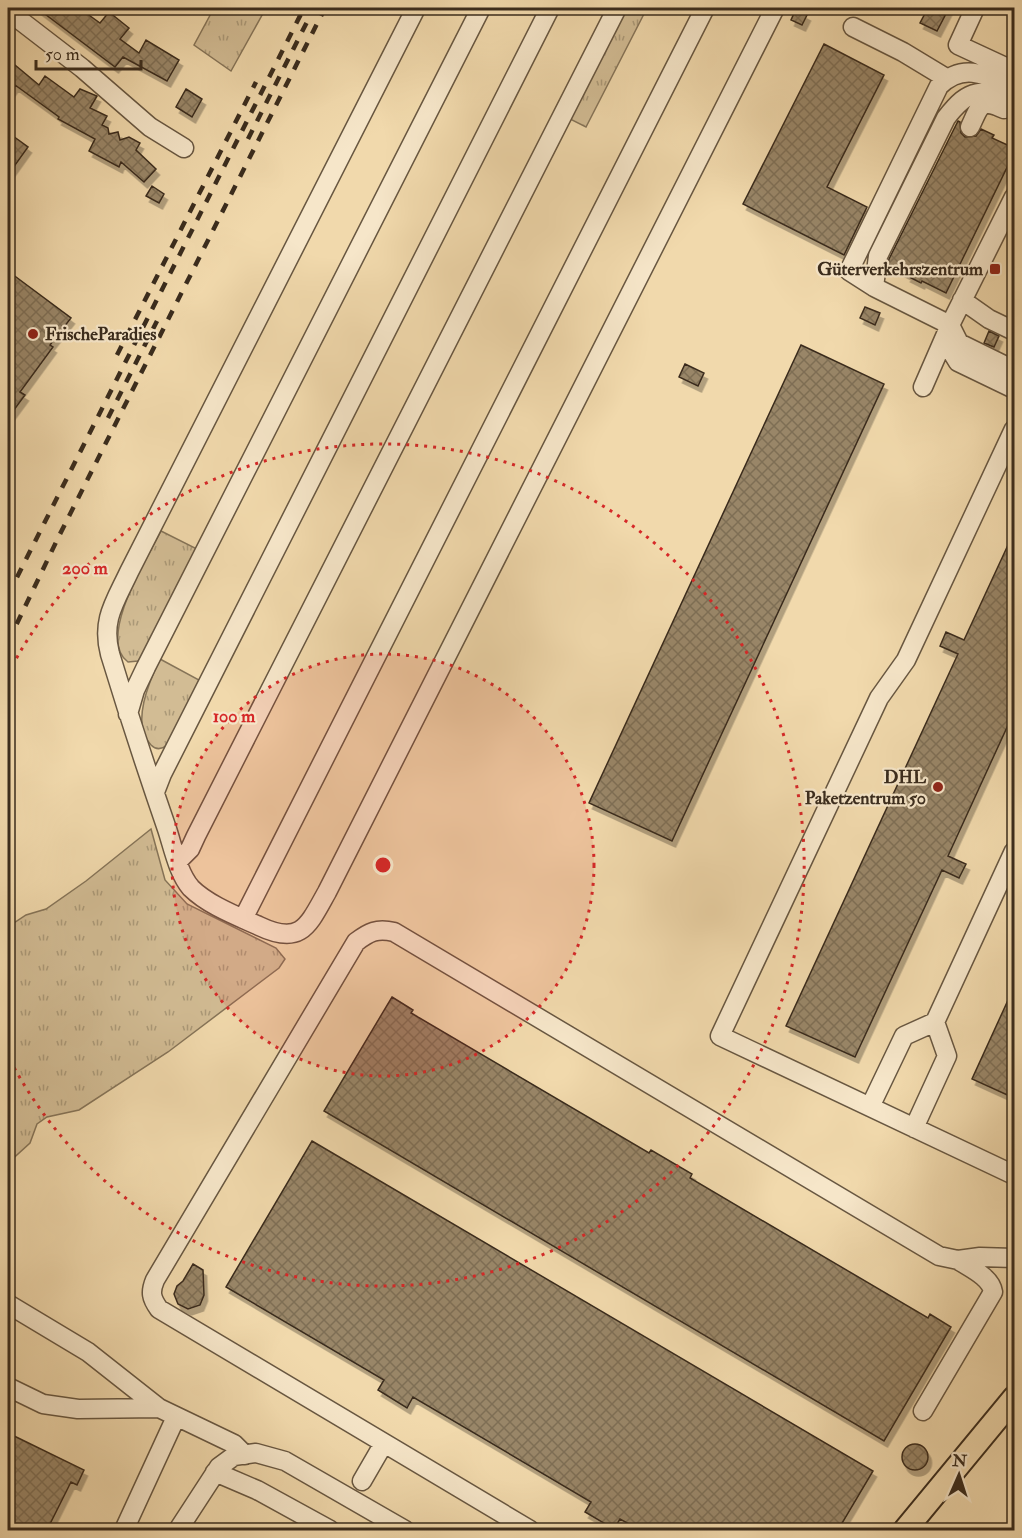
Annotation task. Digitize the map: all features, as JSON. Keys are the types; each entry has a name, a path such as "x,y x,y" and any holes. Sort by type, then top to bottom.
{"main road":[{"path":"905,1530 1014,1398"}],"street":[{"path":"416,8 110,611 106,623 107,642 128,714 186,881 205,898 274,933 288,935 301,930 311,920 775,8"},
{"path":"128,714 135,690 146,667 481,8"},
{"path":"155,792 162,774 550,8"},
{"path":"178,861 190,849 617,8"},
{"path":"243,918 705,8"},
{"path":"975,8 958,45 1014,71"},
{"path":"8,11 82,68 150,127 184,148"},
{"path":"853,27 903,51 946,78"},
{"path":"1014,88 976,72 965,72 946,78 932,97 849,271 874,287 950,325 959,343 1014,370"},
{"path":"874,287 878,256 946,118 964,98 978,93 989,92 1014,103"},
{"path":"970,127 984,103 994,104 1014,114"},
{"path":"923,387 962,300 1008,226 1014,197"},
{"path":"962,300 989,319 1014,331"},
{"path":"950,325 950,349 958,362 1014,389"},
{"path":"1014,429 906,660 879,698 720,1036 1014,1175"},
{"path":"870,1107 904,1036 935,1022 1014,851"},
{"path":"530,1530 159,1309 152,1300 151,1291 155,1280 356,942 366,933 380,929 394,932 939,1256 958,1260 980,1257 1014,1258"},
{"path":"914,1128 947,1056 935,1022"},
{"path":"923,1411 993,1292 987,1279 958,1260"},
{"path":"8,1304 88,1352 159,1408 234,1444 244,1455"},
{"path":"8,1387 43,1404 78,1408 159,1408"},
{"path":"124,1530 176,1416"},
{"path":"362,1481 384,1443"},
{"path":"178,1530 219,1467 234,1456 256,1453 285,1461 405,1530"},
{"path":"215,1472 257,1490 330,1530"}],"green space":[{"path":"214,8 266,8 231,71 194,45"},
{"path":"626,8 647,8 586,127 570,119"},
{"path":"161,531 197,549 143,656 138,661 128,662 120,651 118,635 121,617 136,577"},
{"path":"160,659 199,680 167,745 159,749 151,745 145,736 142,714 147,690"},
{"path":"151,829 165,880 187,904 276,948 285,959 279,968 168,1052 79,1110 47,1117 37,1124 30,1143 8,1163 8,927 26,915 46,909 86,881"}],"building":[{"path":"37,8 79,8 100,23 109,12 129,28 120,39 139,53 146,40 179,60 167,81 123,57 115,67"},
{"path":"928,8 949,8 937,31 920,23"},
{"path":"796,9 807,15 802,25 791,20"},
{"path":"824,44 884,75 827,187 867,207 844,255 743,204"},
{"path":"15,65 39,85 45,76 74,97 80,89 97,96 90,108 107,116 102,125 108,128 109,134 118,132 120,140 129,137 140,143 136,150 156,169 144,182 121,162 119,167 89,151 95,139 58,119 59,117 15,85 8,95 8,75"},
{"path":"186,89 202,99 192,117 176,107"},
{"path":"958,121 961,133 965,137 976,136 981,129 994,135 992,138 1014,148 1014,153 946,293 907,276 908,274 888,264"},
{"path":"13,136 28,147 8,175 8,143"},
{"path":"152,186 164,194 159,203 146,196"},
{"name":"FrischeParadies","path":"8,271 71,318 50,345 53,347 20,392 25,395 8,418"},
{"path":"865,307 880,313 875,325 860,318"},
{"path":"989,331 999,336 994,347 984,343"},
{"path":"801,345 884,384 672,841 589,803"},
{"path":"685,364 704,373 698,386 679,377"},
{"name":"DHL Paketzentrum 50","path":"1014,532 1014,712 948,856 966,864 959,878 942,870 855,1057 786,1026 958,654 940,646 946,632 964,640"},
{"path":"1014,987 1014,1098 972,1079"},
{"path":"392,997 413,1010 411,1013 649,1153 651,1150 692,1174 690,1178 928,1318 930,1314 951,1327 884,1441 324,1111"},
{"path":"312,1141 873,1471 838,1530 640,1530 620,1519 614,1529 585,1512 591,1502 413,1397 407,1408 378,1390 384,1380 226,1287"},
{"path":"193,1264 203,1270 204,1295 200,1305 188,1309 178,1304 174,1294"},
{"path":"8,1433 84,1470 77,1485 71,1482 47,1530 8,1530"},
{"path":"915,1444 924,1448 928,1457 924,1466 915,1470 906,1466 902,1457 906,1448"}],"railway":[{"path":"8,595 304,8"},
{"path":"248,139 314,8"},
{"path":"8,642 325,8"},
{"path":"117,355 256,82"},
{"path":"108,418 157,321"}],"place":[{"name":"Güterverkehrszentrum","path":"995,269"},
{"name":"FrischeParadies","path":"33,334"},
{"name":"DHL Paketzentrum 50","path":"938,787"}]}
